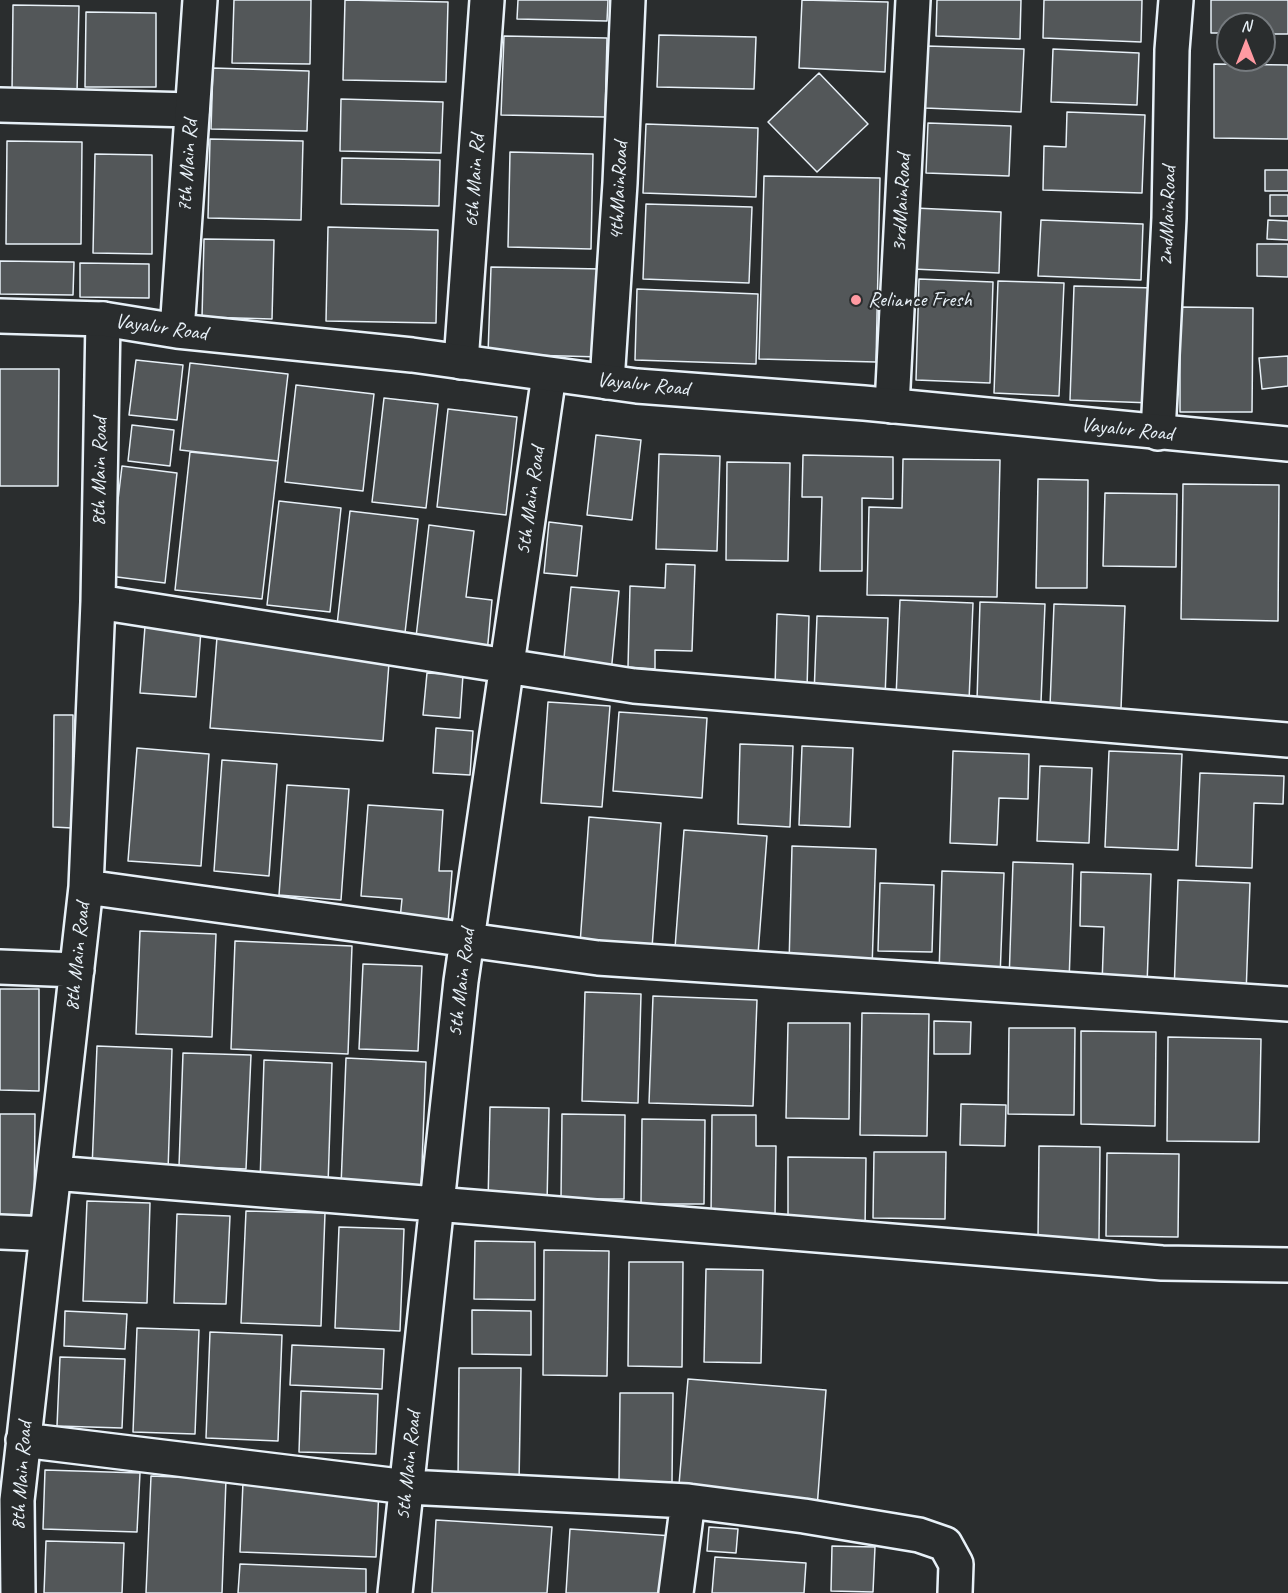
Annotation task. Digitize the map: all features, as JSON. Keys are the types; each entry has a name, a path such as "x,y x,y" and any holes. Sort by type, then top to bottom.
{"street":[{"name":"7th Main Rd","path":"177,331 200,0"},
{"name":"6th Main Rd","path":"461,362 487,0"},
{"name":"4thMainRoad","path":"608,382 628,0"},
{"name":"3rdMainRoad","path":"892,406 913,0"},
{"name":"2ndMainRoad","path":"1158,433 1169,218 1172,50 1176,0"},
{"path":"0,105 192,110"},
{"name":"Vayalur Road","path":"0,316 103,319 177,331 412,355 637,386 892,406 1288,444"},
{"name":"8th Main Road","path":"18,1593 9,1500 23,1440 86,887 98,602 103,319"},
{"name":"5th Main Road","path":"395,1593 461,981 549,375"},
{"path":"98,602 634,686 1288,740"},
{"path":"86,887 598,958 1288,1004"},
{"path":"0,966 77,970"},
{"path":"54,1173 1162,1263 1288,1265"},
{"path":"0,1232 47,1234"},
{"path":"23,1440 406,1487 688,1501 804,1516 919,1535 945,1544 956,1564 955,1593"},
{"path":"676,1593 688,1501"}],"building":[{"path":"234,0 311,0 310,64 232,63"},
{"path":"345,0 448,2 446,82 343,80"},
{"path":"518,0 608,0 607,21 517,19"},
{"path":"802,0 888,2 885,72 799,68"},
{"path":"937,0 1021,0 1020,39 936,36"},
{"path":"1044,0 1142,0 1141,42 1043,38"},
{"path":"1211,0 1288,0 1288,34 1276,34 1276,12 1216,12 1216,33 1211,33"},
{"path":"13,5 79,6 77,93 12,92"},
{"path":"86,12 156,13 156,87 85,87"},
{"path":"659,35 756,37 754,89 657,87"},
{"path":"504,36 607,38 605,117 501,115"},
{"path":"927,46 1024,49 1021,112 925,108"},
{"path":"1053,49 1139,53 1137,105 1051,102"},
{"path":"1214,64 1216,64 1216,72 1276,72 1276,65 1288,65 1288,139 1214,138"},
{"path":"213,68 309,71 307,131 211,129"},
{"path":"819,73 868,124 817,172 768,122"},
{"path":"341,99 443,102 441,153 340,151"},
{"path":"1067,112 1145,115 1142,193 1043,190 1044,146 1066,147"},
{"path":"928,123 1011,126 1009,176 926,173"},
{"path":"646,124 758,128 756,197 643,193"},
{"path":"210,139 303,141 301,220 208,218"},
{"path":"7,141 82,142 81,244 6,244"},
{"path":"510,152 593,154 591,249 508,247"},
{"path":"95,154 152,155 152,254 93,253"},
{"path":"342,158 440,160 439,206 341,204"},
{"path":"1265,170 1288,170 1288,191 1265,191"},
{"path":"764,176 880,178 876,362 759,359"},
{"path":"1270,195 1288,195 1288,216 1270,216"},
{"path":"646,204 752,207 749,283 643,279"},
{"path":"915,208 1001,212 999,273 913,269"},
{"path":"1041,220 1143,224 1141,280 1038,276"},
{"path":"1268,220 1288,221 1288,240 1267,239"},
{"path":"328,227 438,230 436,323 326,321"},
{"path":"204,239 274,240 272,319 202,317"},
{"path":"1257,244 1288,244 1288,277 1257,276"},
{"path":"0,261 74,262 73,295 0,294"},
{"path":"80,263 149,264 149,298 80,297"},
{"path":"491,267 603,269 601,357 488,354"},
{"path":"919,279 993,282 990,383 916,380"},
{"path":"998,281 1064,283 1059,396 994,393"},
{"path":"1074,286 1156,288 1152,403 1070,400"},
{"path":"637,289 758,294 756,364 635,360"},
{"path":"1180,307 1253,308 1252,412 1180,412"},
{"path":"1288,356 1288,386 1262,389 1259,358"},
{"path":"136,360 183,365 177,420 129,415"},
{"path":"190,363 288,374 278,461 180,450"},
{"path":"0,369 59,369 58,486 0,486"},
{"path":"296,385 374,394 363,491 285,482"},
{"path":"384,398 438,404 426,508 372,502"},
{"path":"448,409 517,417 506,515 437,507"},
{"path":"132,425 174,430 170,466 128,461"},
{"path":"596,435 641,440 632,520 587,515"},
{"path":"190,452 278,461 262,599 175,590"},
{"path":"659,454 720,456 717,551 656,549"},
{"path":"803,455 893,457 893,499 862,498 862,571 820,571 822,497 802,497"},
{"path":"903,459 1000,460 997,597 867,595 869,507 902,508"},
{"path":"727,462 790,463 788,561 726,560"},
{"path":"122,466 177,473 165,583 109,576"},
{"path":"1038,479 1088,480 1087,588 1036,588"},
{"path":"1183,484 1279,485 1278,621 1181,619"},
{"path":"1105,493 1177,494 1176,567 1103,566"},
{"path":"279,501 341,508 330,612 267,605"},
{"path":"350,511 418,519 405,633 337,625"},
{"path":"549,522 582,526 577,576 544,573"},
{"path":"429,525 474,531 466,597 492,600 487,653 416,637"},
{"path":"666,564 695,565 692,651 655,650 655,669 628,667 630,586 665,588"},
{"path":"571,587 619,591 611,673 563,668"},
{"path":"900,600 973,603 969,701 896,698"},
{"path":"980,602 1045,604 1041,702 977,700"},
{"path":"1054,604 1125,606 1121,709 1050,706"},
{"path":"777,614 809,616 807,689 775,688"},
{"path":"817,616 888,618 885,698 814,695"},
{"path":"145,626 201,630 196,697 140,693"},
{"path":"217,637 390,650 383,741 210,728"},
{"path":"427,673 463,675 460,718 423,715"},
{"path":"548,702 610,706 602,807 541,803"},
{"path":"619,712 707,718 702,798 613,791"},
{"path":"54,715 73,715 72,828 53,827"},
{"path":"436,728 473,731 470,775 433,773"},
{"path":"740,744 793,746 790,827 738,824"},
{"path":"802,746 853,748 850,827 799,825"},
{"path":"137,748 209,754 201,866 128,861"},
{"path":"953,751 1029,754 1028,799 999,798 997,845 950,843"},
{"path":"1109,751 1182,754 1178,850 1105,847"},
{"path":"222,760 277,764 269,876 214,871"},
{"path":"1040,766 1092,768 1089,843 1037,841"},
{"path":"1200,773 1284,776 1283,804 1254,803 1252,868 1196,866"},
{"path":"287,785 349,789 341,900 279,895"},
{"path":"368,805 443,810 439,871 452,871 448,923 400,919 402,899 361,896"},
{"path":"589,817 661,823 652,948 580,944"},
{"path":"684,830 767,836 758,954 675,948"},
{"path":"792,846 876,849 872,968 789,965"},
{"path":"1013,862 1073,864 1069,983 1009,981"},
{"path":"942,871 1004,873 1000,977 939,975"},
{"path":"1081,872 1151,874 1147,985 1102,984 1104,927 1080,926"},
{"path":"1178,880 1250,883 1246,995 1174,993"},
{"path":"880,883 934,885 932,952 878,951"},
{"path":"140,931 216,934 212,1037 136,1034"},
{"path":"235,941 352,946 348,1054 231,1049"},
{"path":"363,964 422,966 418,1051 359,1049"},
{"path":"0,989 39,989 39,1091 0,1090"},
{"path":"585,992 641,994 638,1103 582,1101"},
{"path":"653,996 757,1000 753,1106 649,1103"},
{"path":"862,1013 929,1014 927,1136 860,1135"},
{"path":"934,1021 971,1022 970,1054 934,1054"},
{"path":"788,1023 850,1023 849,1119 786,1118"},
{"path":"1009,1028 1075,1028 1074,1115 1008,1114"},
{"path":"1081,1031 1156,1032 1155,1126 1081,1124"},
{"path":"1168,1037 1261,1039 1259,1142 1167,1141"},
{"path":"97,1046 172,1049 168,1171 92,1168"},
{"path":"183,1053 251,1055 246,1169 179,1166"},
{"path":"346,1058 426,1062 421,1189 341,1186"},
{"path":"264,1060 332,1063 328,1185 260,1182"},
{"path":"961,1104 1006,1105 1005,1146 960,1145"},
{"path":"490,1107 549,1108 547,1204 488,1204"},
{"path":"0,1114 35,1114 34,1215 0,1215"},
{"path":"562,1114 625,1115 624,1199 561,1199"},
{"path":"712,1115 756,1115 756,1146 776,1146 775,1217 711,1216"},
{"path":"642,1119 705,1120 704,1204 641,1204"},
{"path":"1039,1146 1100,1147 1099,1240 1038,1239"},
{"path":"874,1152 946,1152 945,1219 873,1218"},
{"path":"1107,1153 1179,1154 1178,1237 1106,1236"},
{"path":"788,1157 866,1158 865,1229 788,1229"},
{"path":"87,1201 150,1203 147,1303 83,1301"},
{"path":"246,1211 325,1213 321,1326 241,1323"},
{"path":"177,1214 230,1216 226,1304 174,1303"},
{"path":"339,1227 404,1229 400,1331 335,1328"},
{"path":"475,1241 535,1242 535,1300 474,1299"},
{"path":"544,1250 609,1251 607,1376 543,1375"},
{"path":"629,1262 683,1262 682,1367 628,1366"},
{"path":"706,1269 763,1270 761,1363 704,1362"},
{"path":"472,1310 531,1311 531,1355 472,1354"},
{"path":"65,1311 127,1314 125,1349 64,1346"},
{"path":"137,1328 199,1330 195,1434 133,1432"},
{"path":"210,1332 282,1335 278,1441 206,1438"},
{"path":"292,1345 384,1349 382,1389 290,1385"},
{"path":"60,1357 125,1359 122,1428 57,1426"},
{"path":"459,1368 521,1368 519,1483 458,1482"},
{"path":"688,1379 826,1390 817,1508 678,1496"},
{"path":"301,1391 378,1394 376,1454 299,1452"},
{"path":"620,1393 673,1393 672,1482 619,1481"},
{"path":"45,1470 140,1473 137,1532 43,1529"},
{"path":"151,1476 226,1479 222,1593 146,1593"},
{"path":"243,1482 379,1487 376,1557 240,1552"},
{"path":"436,1520 552,1527 547,1593 432,1593"},
{"path":"709,1527 738,1529 736,1553 707,1551"},
{"path":"570,1529 673,1536 669,1593 566,1593"},
{"path":"46,1541 124,1543 122,1593 44,1593"},
{"path":"832,1546 875,1547 873,1592 831,1591"},
{"path":"715,1557 806,1563 804,1593 712,1593"},
{"path":"240,1564 366,1569 366,1593 238,1593"}],"place":[{"name":"Reliance Fresh","path":"856,300"}]}
